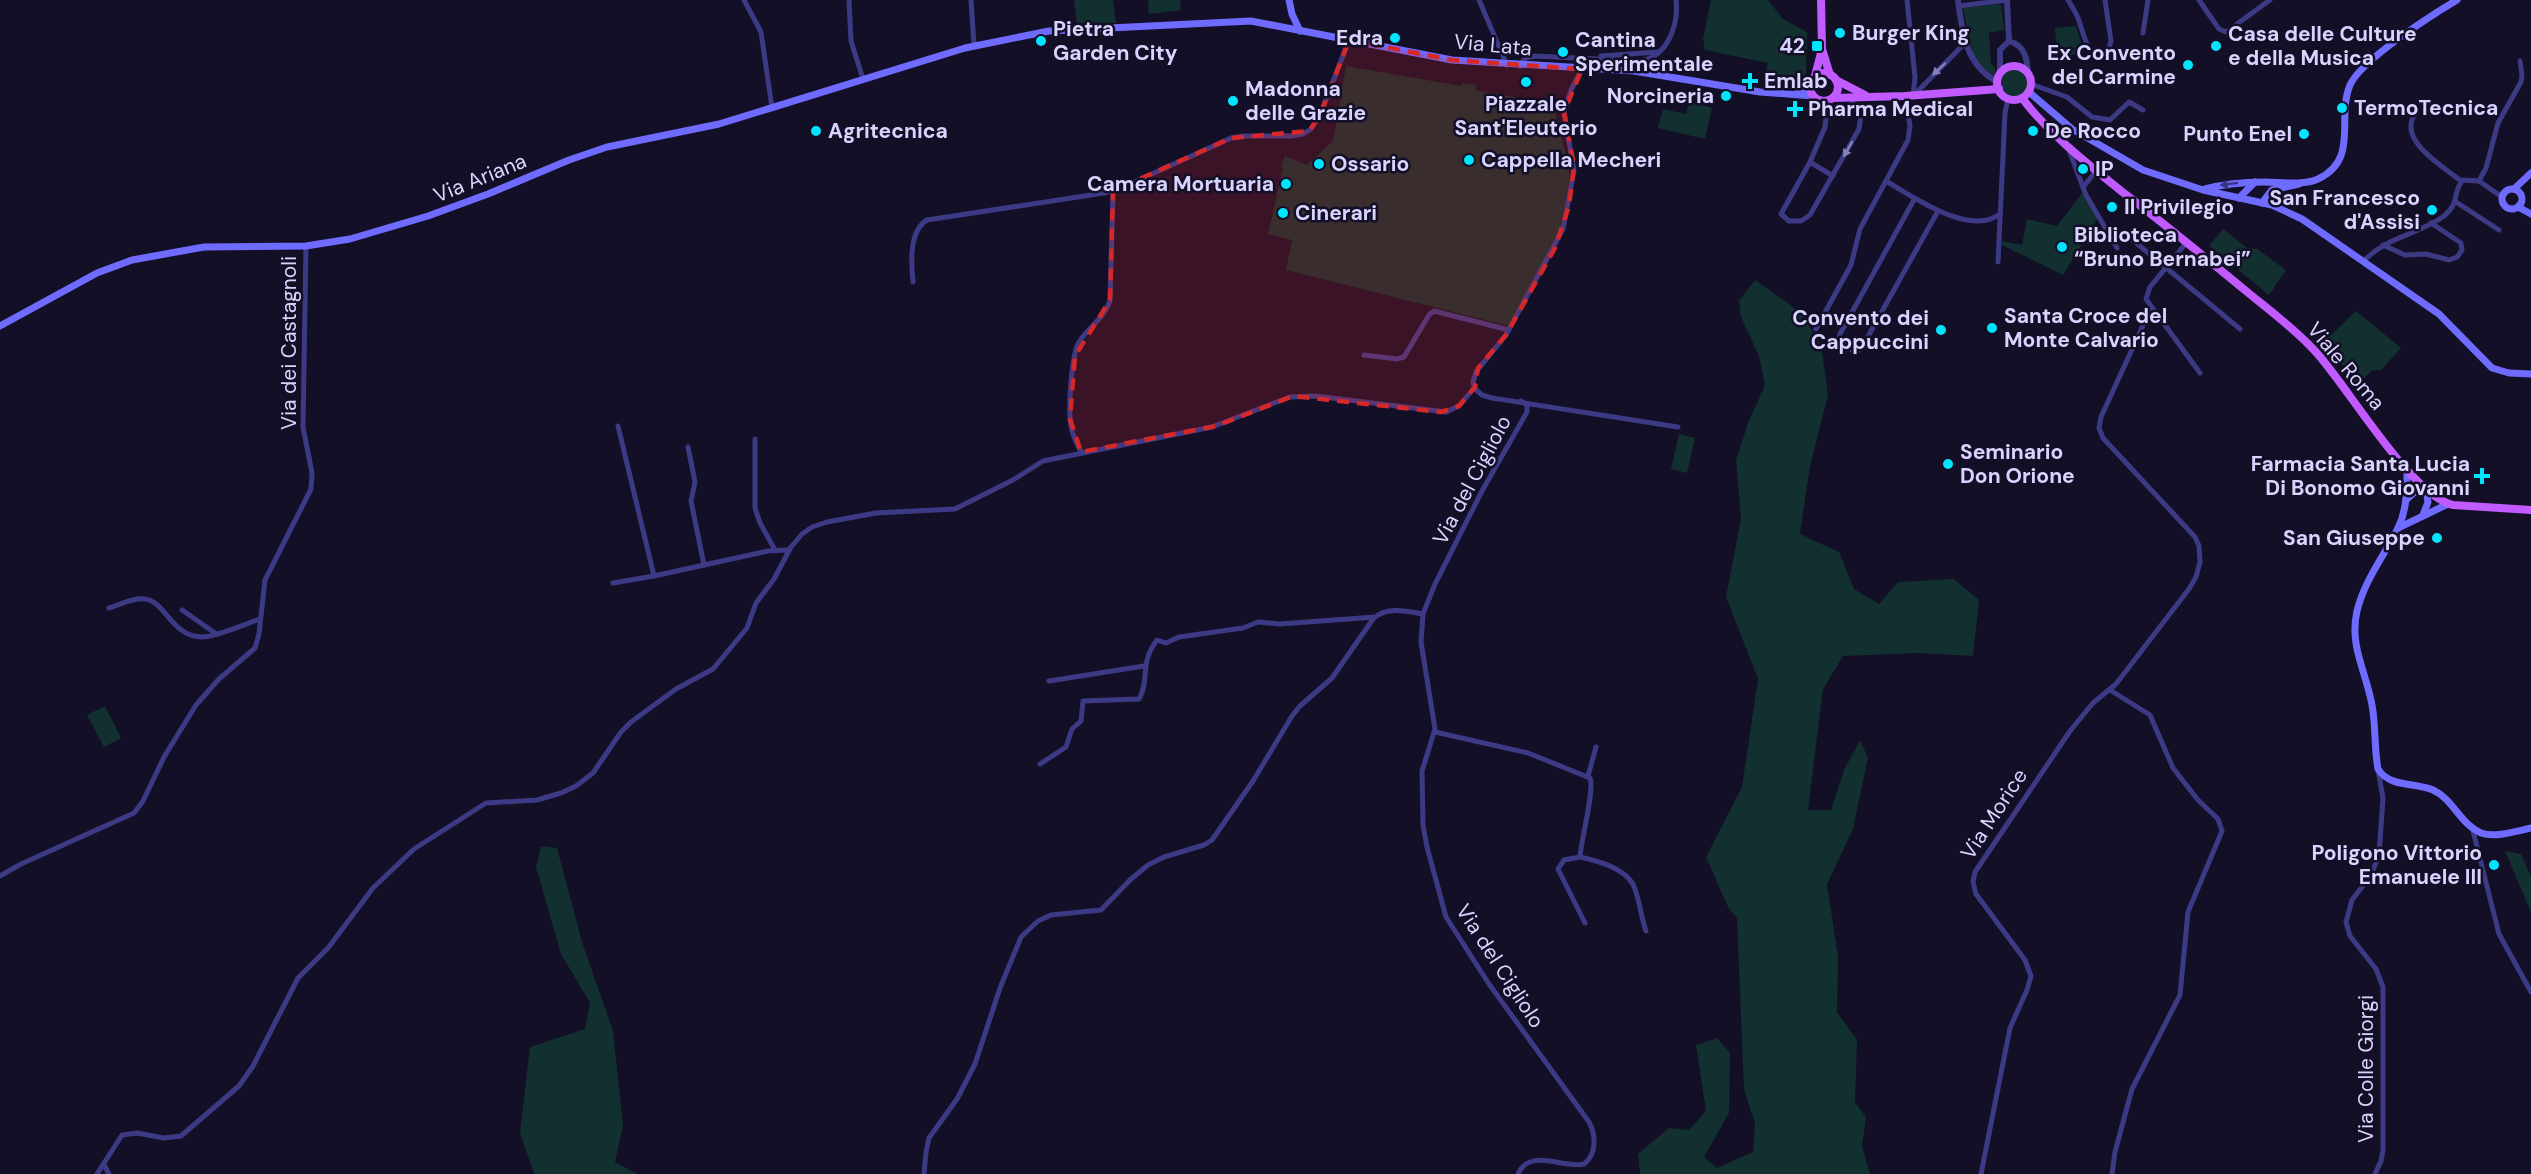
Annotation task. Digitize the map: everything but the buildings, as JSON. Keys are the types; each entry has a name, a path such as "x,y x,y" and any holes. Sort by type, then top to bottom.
{"main road":[{"path":"1289,0 1292,14 1300,31"},
{"path":"1792,95 1810,87 1815,76 1822,49 1821,0"},
{"path":"2203,190 2227,184 2302,182 2320,178 2338,163 2344,142 2350,84 2361,70 2457,0"},
{"name":"Via Ariana","path":"0,326 101,272 137,259 204,247 306,246 340,242 410,222 607,147 714,125 974,45 1056,30 1236,21 1300,31"},
{"name":"Via Lata","path":"1300,31 1440,58 1520,66 1650,73 1729,87 1813,96"},
{"path":"1822,49 1838,90 1831,99"},
{"path":"1999,82 2005,69 2015,66 2028,73 2027,92"},
{"path":"1815,76 1822,73 1833,77 1868,97"},
{"path":"1810,87 1813,96 1819,100 1909,96 1999,82"},
{"path":"1999,82 2008,98 2027,92"},
{"path":"2027,92 2072,129 2118,157 2160,177 2203,190 2262,203 2302,219 2445,319 2489,365 2505,373 2531,374"},
{"name":"Viale Roma","path":"2027,92 2034,114 2069,148 2187,242 2310,346 2407,469 2427,490 2448,504 2531,510"},
{"path":"2531,173 2520,201 2508,208 2503,204 2503,194 2514,189 2531,173"},
{"path":"2239,198 2255,182"},
{"path":"2262,203 2272,190 2293,187 2302,182"},
{"path":"2514,189 2530,213"},
{"path":"2407,469 2406,500 2398,528 2370,575 2360,599 2355,623 2356,650 2373,707 2378,766 2382,774 2392,781 2422,786 2437,792 2472,827 2489,834 2531,828"},
{"path":"2406,500 2416,491 2427,490 2428,502 2423,515"},
{"path":"2398,528 2448,504"}],"street":[{"path":"744,0 760,29 772,108"},
{"path":"849,0 851,44 864,79"},
{"path":"971,0 974,45"},
{"path":"1479,0 1507,65"},
{"path":"1520,66 1525,58 1535,56 1643,61 1653,58 1674,27 1677,15 1676,0"},
{"path":"1816,329 1849,268 1859,233 1909,137 1909,96 1915,77 1907,0"},
{"path":"2007,0 2009,41 2000,50 1999,82 1976,65 1966,42 1959,3 2007,0"},
{"path":"2068,0 2078,18 2087,46 2095,54 2101,55 2108,51 2111,43 2105,0"},
{"path":"2143,33 2148,0"},
{"path":"2199,0 2220,30 2224,32 2229,31 2270,0"},
{"path":"913,282 912,258 915,237 920,226 927,220 1113,191 1231,138 1291,136 1306,133 1319,118 1349,40"},
{"path":"2009,41 2020,46 2025,54 2028,73"},
{"path":"1909,96 1966,42"},
{"path":"2479,181 2486,168 2498,123 2521,82 2520,61"},
{"name":"Via del Cigliolo","path":"1582,69 1571,90 1564,112 1574,169 1564,226 1558,243 1503,341 1478,368 1474,377 1475,387 1486,396 1678,427"},
{"path":"2027,92 2070,98 2092,117 2110,120 2129,102 2143,110"},
{"path":"1831,99 1825,127 1810,162 1781,216 1793,222 1806,219 1833,176 1861,124 1859,110 1850,97"},
{"path":"1998,262 2005,113 2008,98"},
{"path":"2416,113 2409,127 2423,153 2461,181"},
{"path":"2069,148 2073,164 2088,197 2117,248"},
{"path":"1810,162 1833,176"},
{"path":"2084,186 2096,171"},
{"path":"2461,181 2469,179 2479,181 2503,194"},
{"path":"1886,181 1952,216 1981,221 1990,220 2000,214"},
{"path":"2363,262 2383,244 2446,214 2456,202 2461,181"},
{"path":"1081,452 1070,421 1074,358 1080,341 1105,311 1110,300 1113,191"},
{"path":"1915,198 1840,334 1838,341 1855,352 1861,349 1938,210"},
{"path":"2456,202 2499,230"},
{"path":"2383,244 2408,255 2424,254 2446,260 2454,259 2461,253 2462,245 2431,223"},
{"path":"2129,237 2240,329"},
{"path":"2187,242 2146,292 2146,299 2200,373"},
{"name":"Via dei Castagnoli","path":"0,876 21,864 128,818 136,812 161,762 196,705 224,675 255,648 259,637 265,580 312,486 312,470 303,427 306,246"},
{"path":"2112,1174 2115,1152 2132,1089 2180,995 2187,916 2220,838 2222,828 2218,819 2198,800 2173,768 2150,715 2141,707 2110,690 2189,589 2196,577 2200,562 2199,546 2195,537 2103,438 2100,431 2102,417 2151,308"},
{"path":"1364,356 1399,359 1404,357 1429,315 1434,311 1509,330"},
{"path":"97,1174 122,1135 137,1133 160,1138 181,1136 242,1083 259,1055 295,982 325,951 369,893 409,853 486,803 537,800 558,795 576,786 591,775 621,732 631,722 672,691 713,669 747,628 756,603 774,579 789,550 804,533 822,523 885,512 955,509 1013,480 1040,462 1216,426 1290,397 1315,396 1446,412 1457,407 1475,387"},
{"name":"Via del Cigliolo","path":"1518,1174 1524,1164 1534,1161 1584,1164 1590,1158 1595,1137 1590,1124 1484,978 1444,913 1425,841 1422,771 1435,732 1421,645 1423,614 1435,584 1485,484 1527,412 1528,406 1521,401"},
{"path":"618,426 654,576"},
{"path":"755,439 755,508 760,523 775,550"},
{"path":"688,447 695,483 691,501 705,565"},
{"path":"613,583 775,550 789,550"},
{"path":"109,608 147,599 157,605 180,629 199,637 260,619"},
{"path":"182,610 215,633"},
{"path":"1040,764 1066,747 1072,729 1081,721 1083,701 1139,699 1143,690 1144,666 1149,652 1158,639 1166,643 1179,637 1241,628 1258,622 1280,624 1375,617 1390,611 1423,614"},
{"path":"924,1174 929,1138 955,1102 973,1068 1000,988 1023,935 1038,921 1051,915 1101,910 1148,865 1210,842 1253,782 1292,716 1332,678 1375,617"},
{"path":"1050,681 1144,666"},
{"name":"Via Morice","path":"1981,1174 2008,1032 2031,976 2025,960 1976,894 1974,875 1979,863 2070,731 2093,703 2110,690"},
{"path":"1435,732 1520,751 1588,776"},
{"path":"1580,857 1582,833 1592,784 1588,776 1596,747"},
{"name":"Via Colle Giorgi","path":"2375,1174 2384,1150 2384,994 2376,969 2350,936 2346,918 2352,900 2371,874 2379,855 2383,804 2378,766"},
{"path":"2472,827 2499,934 2531,992"},
{"path":"1585,922 1558,869 1564,860 1580,857 1612,867 1628,878 1636,891 1646,931"},
{"path":"104,1165 110,1174"}],"highlighted area":[{"path":"1349,40 1452,60 1582,69 1564,112 1574,166 1569,206 1555,248 1506,335 1478,368 1475,387 1459,406 1441,412 1293,396 1216,426 1081,452 1070,419 1075,356 1110,300 1113,191 1231,138 1309,131 1320,115"}],"green space":[{"path":"1074,0 1113,0 1116,23 1077,23"},
{"path":"1148,0 1180,0 1181,10 1149,14"},
{"path":"1711,0 1768,0 1783,19 1807,32 1806,76 1802,89 1783,89 1782,83 1764,82 1768,63 1705,50 1703,39"},
{"path":"2001,4 2004,30 1989,33 1991,63 1996,70 1994,76 1974,60 1963,8"},
{"path":"2076,26 2084,50 2058,61 2055,28"},
{"path":"1346,66 1461,86 1462,83 1476,85 1475,90 1553,104 1569,166 1569,181 1560,231 1509,326 1286,270 1292,240 1268,234 1283,168 1281,166 1285,156 1307,165 1333,141"},
{"path":"2014,70 2023,74 2027,83 2023,92 2014,96 2005,92 2001,83 2005,74"},
{"path":"1689,102 1712,108 1705,139 1658,128 1663,109 1686,114"},
{"path":"2082,193 2098,218 2063,275 2002,245 2002,241 2022,245 2027,219 2057,226"},
{"path":"2223,229 2247,248 2257,249 2286,270 2269,295 2209,246"},
{"path":"1755,280 1800,312 1821,345 1828,395 1810,466 1800,534 1839,552 1854,589 1879,604 1898,582 1954,579 1979,600 1973,656 1917,653 1843,656 1823,689 1808,810 1831,810 1844,770 1860,740 1868,758 1853,829 1827,884 1838,957 1837,1012 1857,1040 1855,1102 1866,1117 1862,1146 1870,1174 1640,1174 1638,1154 1669,1128 1689,1130 1706,1111 1696,1045 1717,1038 1730,1053 1729,1113 1704,1157 1717,1168 1753,1152 1755,1123 1744,1090 1737,918 1729,909 1706,857 1742,787 1758,679 1726,597 1741,518 1736,460 1748,423 1765,385 1759,356 1741,317 1739,301"},
{"path":"2356,311 2401,348 2381,370 2373,370 2357,384 2324,342"},
{"path":"1679,434 1695,438 1687,473 1671,469"},
{"path":"105,706 121,738 104,747 87,715"},
{"path":"541,846 557,848 582,942 613,1031 623,1125 615,1162 638,1174 534,1174 520,1133 530,1047 585,1029 590,1003 561,954 536,867"},
{"path":"2505,851 2521,854 2531,876 2531,912"}],"place":[{"name":"Burger King","path":"1840,33"},
{"name":"Edra","path":"1395,38"},
{"name":"Pietra Garden City","path":"1041,41"},
{"name":"42","path":"1817,46"},
{"name":"Casa delle Culture e della Musica","path":"2216,46"},
{"name":"Cantina Sperimentale","path":"1563,52"},
{"name":"Ex Convento del Carmine","path":"2188,65"},
{"name":"Emlab","path":"1750,81"},
{"name":"Piazzale Sant'Eleuterio","path":"1526,82"},
{"name":"Norcineria","path":"1726,96"},
{"name":"Madonna delle Grazie","path":"1233,101"},
{"name":"TermoTecnica","path":"2342,108"},
{"name":"Pharma Medical","path":"1795,109"},
{"name":"Agritecnica","path":"816,131"},
{"name":"De Rocco","path":"2033,131"},
{"name":"Punto Enel","path":"2304,134"},
{"name":"Cappella Mecheri","path":"1469,160"},
{"name":"Ossario","path":"1319,164"},
{"name":"IP","path":"2083,169"},
{"name":"Camera Mortuaria","path":"1286,184"},
{"name":"Il Privilegio","path":"2112,207"},
{"name":"San Francesco d'Assisi","path":"2432,210"},
{"name":"Cinerari","path":"1283,213"},
{"name":"Biblioteca “Bruno Bernabei”","path":"2062,247"},
{"name":"Santa Croce del Monte Calvario","path":"1992,328"},
{"name":"Convento dei Cappuccini","path":"1941,330"},
{"name":"Seminario Don Orione","path":"1948,464"},
{"name":"Farmacia Santa Lucia Di Bonomo Giovanni","path":"2482,476"},
{"name":"San Giuseppe","path":"2437,538"},
{"name":"Poligono Vittorio Emanuele III","path":"2494,865"}]}
